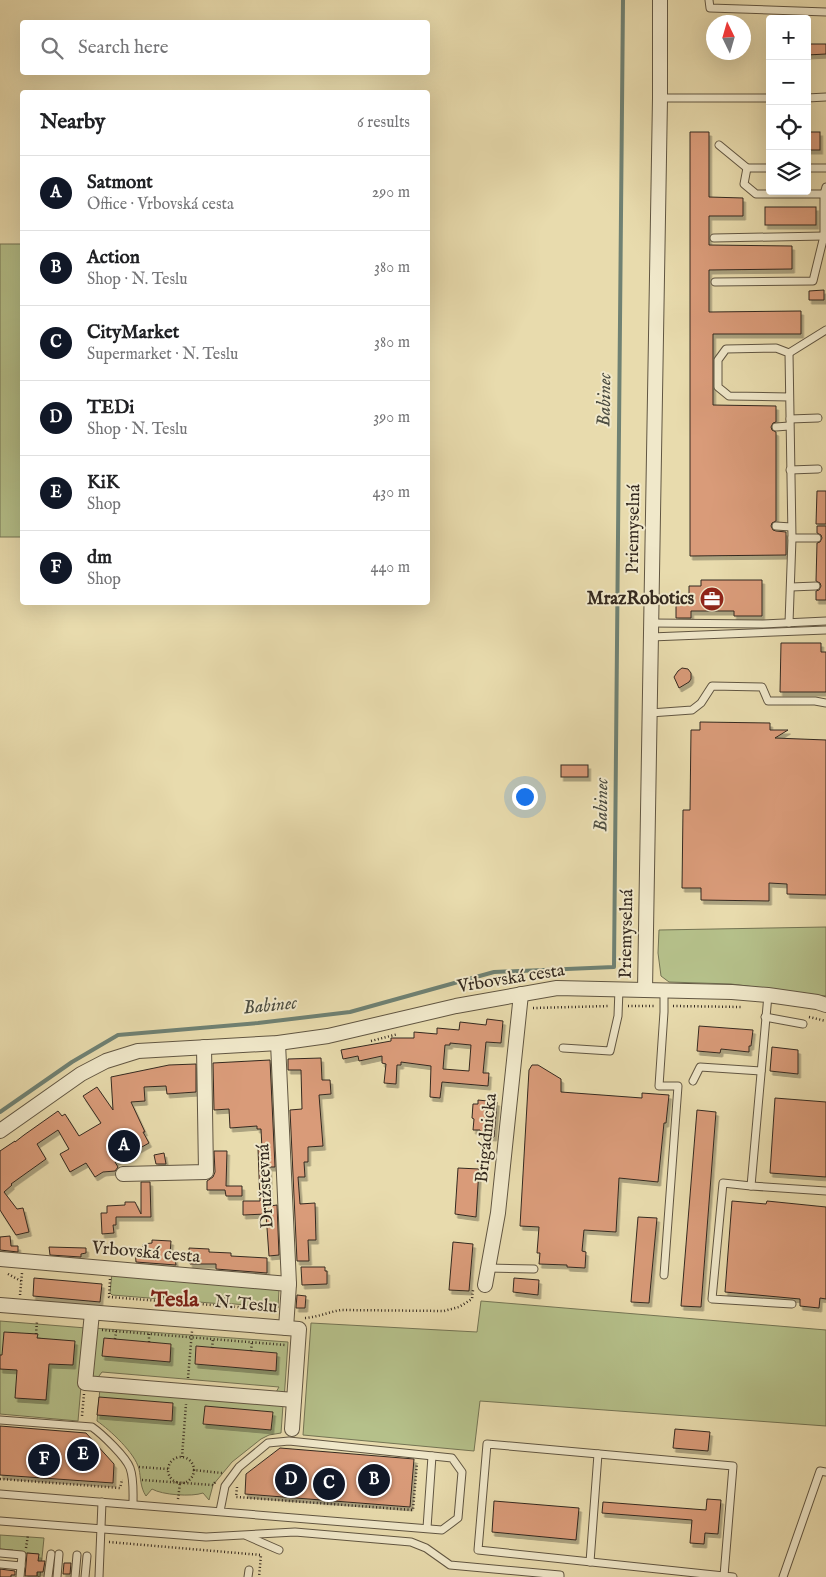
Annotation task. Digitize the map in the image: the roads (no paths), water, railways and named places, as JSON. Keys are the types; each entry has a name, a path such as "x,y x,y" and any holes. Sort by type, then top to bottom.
{"street":[{"name":"Priemyselná","path":"645,990 660,0"},
{"name":"Vrbovská cesta","path":"0,1132 81,1074 106,1061 138,1051 278,1043 328,1036 456,1006 556,988 664,990 826,1005"},
{"name":"Brigádnicka","path":"485,1285 498,1213 521,994"},
{"name":"Družstevná","path":"278,1043 289,1284 287,1319"},
{"path":"123,1174 206,1172 204,1047"},
{"name":"Vrbovská cesta","path":"0,1259 289,1284"},
{"name":"N. Teslu","path":"0,1306 92,1313 287,1319 299,1329 292,1429"},
{"path":"92,1313 85,1383 294,1400"}],"lane":[{"path":"710,0 710,8 826,12"},
{"path":"660,98 766,98"},
{"path":"811,98 826,98"},
{"path":"719,145 747,168 766,168"},
{"path":"715,282 813,281 824,236 825,191 756,194 744,184 747,168"},
{"path":"811,168 826,168"},
{"path":"714,238 824,236"},
{"path":"789,354 826,330"},
{"path":"789,354 776,348 726,349 718,360 718,387 729,396 789,397"},
{"path":"789,354 792,538 789,623"},
{"path":"776,427 789,422 818,418"},
{"path":"790,470 818,469"},
{"path":"776,526 791,527"},
{"path":"792,538 817,538"},
{"path":"791,587 816,586"},
{"path":"651,623 789,623 826,621"},
{"path":"651,637 826,630"},
{"path":"650,713 692,710 701,703 712,686 762,686 768,701 816,701 826,703"},
{"path":"563,1048 610,1050 618,1016 619,989"},
{"path":"664,990 659,1086 678,1086 664,1275"},
{"path":"751,1186 767,1001"},
{"path":"766,1017 803,1024"},
{"path":"693,1081 700,1067 761,1071"},
{"path":"792,1304 712,1299 723,1183 826,1191"},
{"path":"488,1268 534,1269"},
{"path":"0,1420 92,1427 103,1436 130,1467 133,1504"},
{"path":"0,1494 442,1530 458,1518 462,1472 452,1458 289,1441 268,1444 245,1462 225,1486 220,1511"},
{"path":"724,1576 733,1466 487,1444 478,1550 733,1577"},
{"path":"590,1562 598,1454"},
{"path":"427,1528 432,1456"},
{"path":"783,1577 820,1471 826,1472"},
{"path":"99,1577 102,1502"},
{"path":"0,1521 206,1537 295,1532 411,1542 426,1548 450,1565 560,1575 560,1577"},
{"path":"245,1535 279,1550"},
{"path":"0,1553 22,1555 20,1577"},
{"path":"48,1577 50,1554"},
{"path":"57,1577 59,1554"},
{"path":"75,1577 77,1556"},
{"path":"86,1577 87,1556"},
{"path":"0,1564 21,1566"}],"waterway":[{"name":"Babinec","path":"0,1112 72,1062 118,1035 258,1023 350,1012 494,972 614,967 623,0"}],"place":[{"name":"MrazRobotics","path":"712,599"},
{"name":"Satmont","path":"124,1146"},
{"name":"KiK","path":"83,1455"},
{"name":"dm","path":"44,1460"},
{"name":"TEDi","path":"291,1480"},
{"name":"Action","path":"374,1480"},
{"name":"CityMarket","path":"329,1484"}],"district":[{"name":"Tesla","path":"175,1300"}]}
